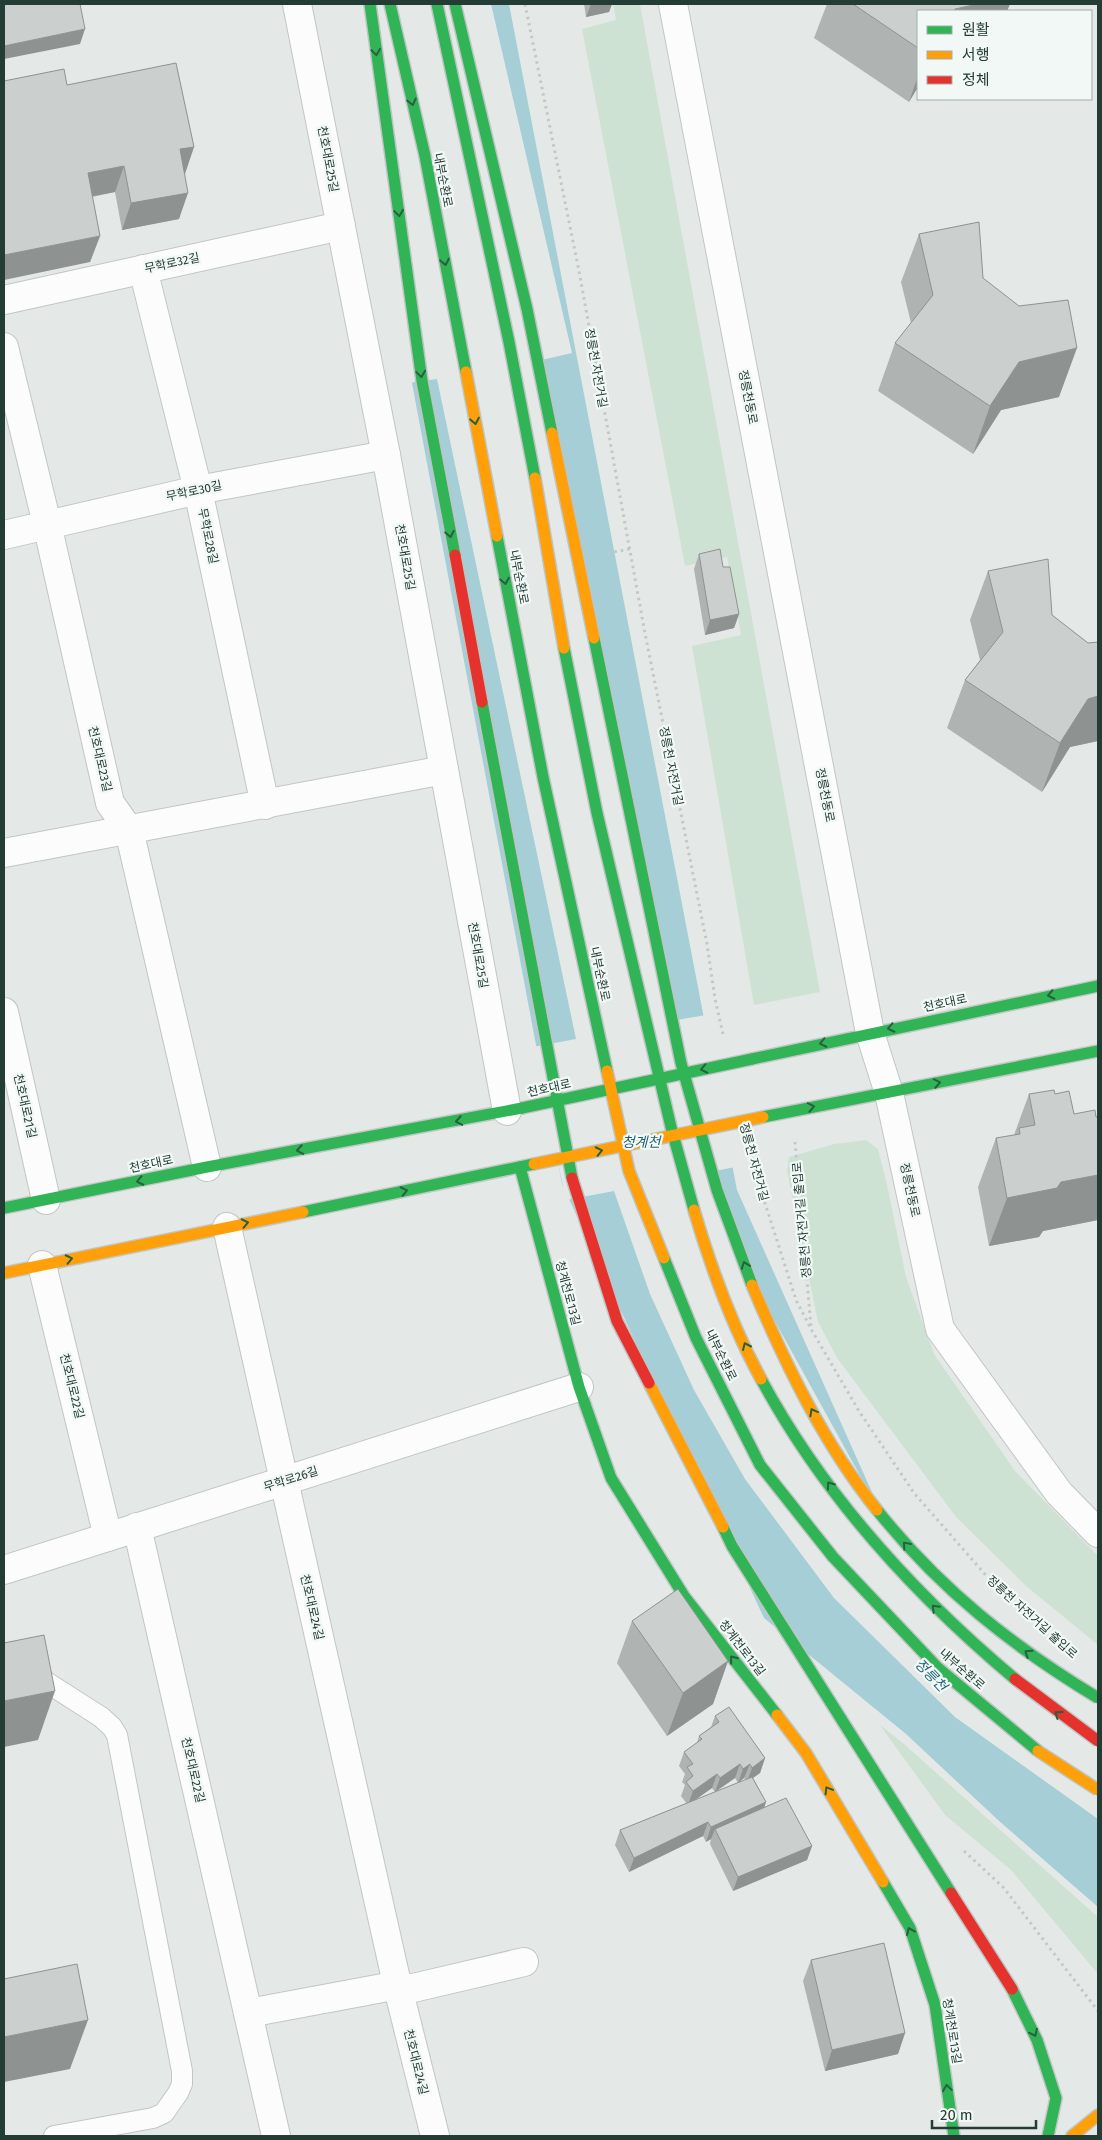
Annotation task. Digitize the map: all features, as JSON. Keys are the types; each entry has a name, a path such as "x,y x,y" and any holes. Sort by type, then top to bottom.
{"main road":[{"path":"370,4 422,382 572,1185 617,1321 732,1546 1012,1989 1037,2040 1056,2098 1048,2136"},
{"name":"내부순환로","path":"390,4 425,156 543,777 633,1180 696,1338 760,1465 833,1557 938,1668 1036,1750 1098,1790"},
{"name":"내부순환로","path":"437,4 515,364 586,762 663,1097 696,1223 715,1274 757,1370 793,1434 882,1553 935,1609 986,1657 1057,1714 1098,1742"},
{"path":"455,4 529,318 681,1063 697,1125 722,1202 758,1301 811,1409 833,1446 868,1497 907,1547 958,1597 1007,1638 1061,1676 1098,1698"},
{"name":"천호대로","path":"4,1208 207,1167 515,1110 1098,986"},
{"path":"4,1273 792,1111 1098,1051"},
{"name":"청계천로13길","path":"520,1167 579,1387 611,1478 684,1596 806,1753 910,1928 935,2005 954,2136"},
{"path":"1072,2136 1098,2115"}],"street":[{"name":"천호대로25길","path":"297,4 386,455 444,770 515,1110"},
{"name":"정릉천동로","path":"673,4 870,1033 889,1093 940,1329 1060,1493 1098,1533"},
{"name":"무학로32길","path":"4,300 341,226"},
{"name":"무학로28길","path":"143,269 198,490 265,805"},
{"name":"천호대로23길","path":"4,347 47,524 110,802 129,830 207,1167"},
{"name":"무학로30길","path":"4,535 198,490 386,455"},
{"path":"4,853 444,770"},
{"name":"천호대로21길","path":"4,1012 46,1200"},
{"name":"천호대로24길","path":"227,1227 398,1988 435,2136"},
{"name":"천호대로22길","path":"42,1265 108,1537"},
{"name":"무학로26길","path":"4,1570 579,1387"},
{"name":"천호대로22길","path":"137,1527 276,2136"},
{"path":"248,2013 388,1987 413,1988 524,1962"}],"lane":[{"path":"4,1655 101,1717 112,1727 117,1735 182,2071 182,2084 164,2113 153,2118 54,2136"}],"path":[{"name":"정릉천 자전거길","path":"526,4 579,271 644,628 724,1036"},
{"name":"정릉천 자전거길 출입로","path":"792,1111 811,1329"},
{"name":"정릉천 자전거길","path":"749,1147 796,1300 859,1410 914,1494"},
{"name":"정릉천 자전거길 출입로","path":"914,1494 994,1585"}],"green space":[{"path":"613,4 640,4 820,992 754,1005 692,646 741,635 727,557 685,566 582,29 616,20"},
{"path":"866,1140 878,1149 906,1277 934,1354 1015,1471 1098,1556 1098,1645 1026,1586 956,1517 837,1358 818,1322 787,1171 789,1157 834,1144"},
{"path":"879,1724 904,1744 1098,1917 1098,1974 1011,1870 945,1815"}],"water":[{"name":"청계천","path":"341,4 509,4 737,1190 900,1555 1054,1702 1098,1722 1098,1907 998,1820 906,1734 764,1618 562,1184"}],"pier":[{"name":"청계천","path":"340,4 491,4 572,353 537,361 671,1021 706,1015 735,1167 710,1172 745,1267 906,1559 1055,1699 1098,1719 1098,1819 955,1717 834,1598 745,1479 694,1390 650,1294 614,1191 566,1200 533,1047 576,1039 437,379 408,383"}],"building":[{"path":"4,4 80,4 85,29 4,46"},
{"path":"853,4 978,4 954,10 917,10 917,47"},
{"path":"176,63 194,147 180,149 188,193 131,203 124,166 88,173 100,236 4,255 4,81 64,69 67,85"},
{"path":"979,222 983,278 1019,306 1068,300 1077,348 1019,362 990,406 895,343 933,295 919,234"},
{"path":"720,549 723,567 730,567 739,614 710,620 699,554"},
{"path":"1048,559 1052,615 1088,643 1098,642 1098,696 1088,699 1060,743 965,680 1003,632 988,571"},
{"path":"1054,1090 1055,1094 1069,1091 1074,1114 1095,1110 1096,1117 1098,1117 1098,1175 1061,1182 1057,1188 1007,1198 996,1138 1020,1134 1019,1128 1035,1125 1029,1094"},
{"path":"678,1589 728,1661 683,1693 632,1621"},
{"path":"44,1635 55,1691 4,1701 4,1643"},
{"path":"729,1707 765,1758 752,1768 750,1764 743,1769 740,1764 720,1778 717,1774 693,1791 686,1782 693,1776 687,1767 693,1764 684,1752 702,1739 699,1736 719,1722 715,1716"},
{"path":"752,1777 766,1802 711,1827 708,1822 634,1858 620,1830"},
{"path":"786,1798 812,1846 738,1877 715,1829"},
{"path":"884,1943 905,2033 832,2050 811,1960"},
{"path":"77,1964 88,2020 4,2037 4,1979"}],"traffic: fast":[{"path":"370,4 422,381 455,555"},
{"path":"390,4 425,156 466,372"},
{"path":"437,4 509,342 535,478"},
{"path":"455,4 527,309 552,433"},
{"path":"497,536 543,777 607,1071"},
{"path":"594,638 681,1063 717,1190 752,1285"},
{"path":"564,648 597,813 671,1127 694,1210"},
{"path":"482,702 572,1178"},
{"path":"752,1059 1098,986"},
{"path":"763,1117 1098,1051"},
{"path":"522,1108 752,1059"},
{"path":"4,1208 207,1167 522,1108"},
{"path":"303,1212 534,1164"},
{"path":"520,1167 579,1387 611,1478 684,1596 777,1715"},
{"path":"664,1258 696,1338 760,1465 833,1557 938,1668 1038,1751"},
{"path":"761,1379 813,1463 874,1541 942,1613 1015,1679"},
{"path":"877,1510 926,1565 979,1614 1036,1658 1098,1698"},
{"path":"723,1527 732,1546 951,1893"},
{"path":"883,1882 910,1928 935,2005 954,2136"},
{"path":"1012,1989 1037,2040 1056,2098 1048,2136"}],"traffic: slow":[{"path":"466,372 497,536"},
{"path":"552,433 594,638"},
{"path":"535,478 564,648"},
{"path":"607,1071 629,1171 664,1258"},
{"path":"534,1164 763,1117"},
{"path":"694,1210 723,1296 750,1359 761,1379"},
{"path":"4,1273 303,1212"},
{"path":"752,1285 792,1374 823,1431 858,1485 877,1510"},
{"path":"649,1383 723,1527"},
{"path":"777,1715 806,1753 883,1882"},
{"path":"1038,1751 1098,1790"},
{"path":"1072,2136 1098,2115"}],"traffic: jam":[{"path":"455,555 482,702"},
{"path":"572,1178 617,1321 649,1383"},
{"path":"1015,1679 1098,1741"},
{"path":"951,1893 1012,1989"}],"water label":[{"name":"정릉천","path":"931,1675"}]}
